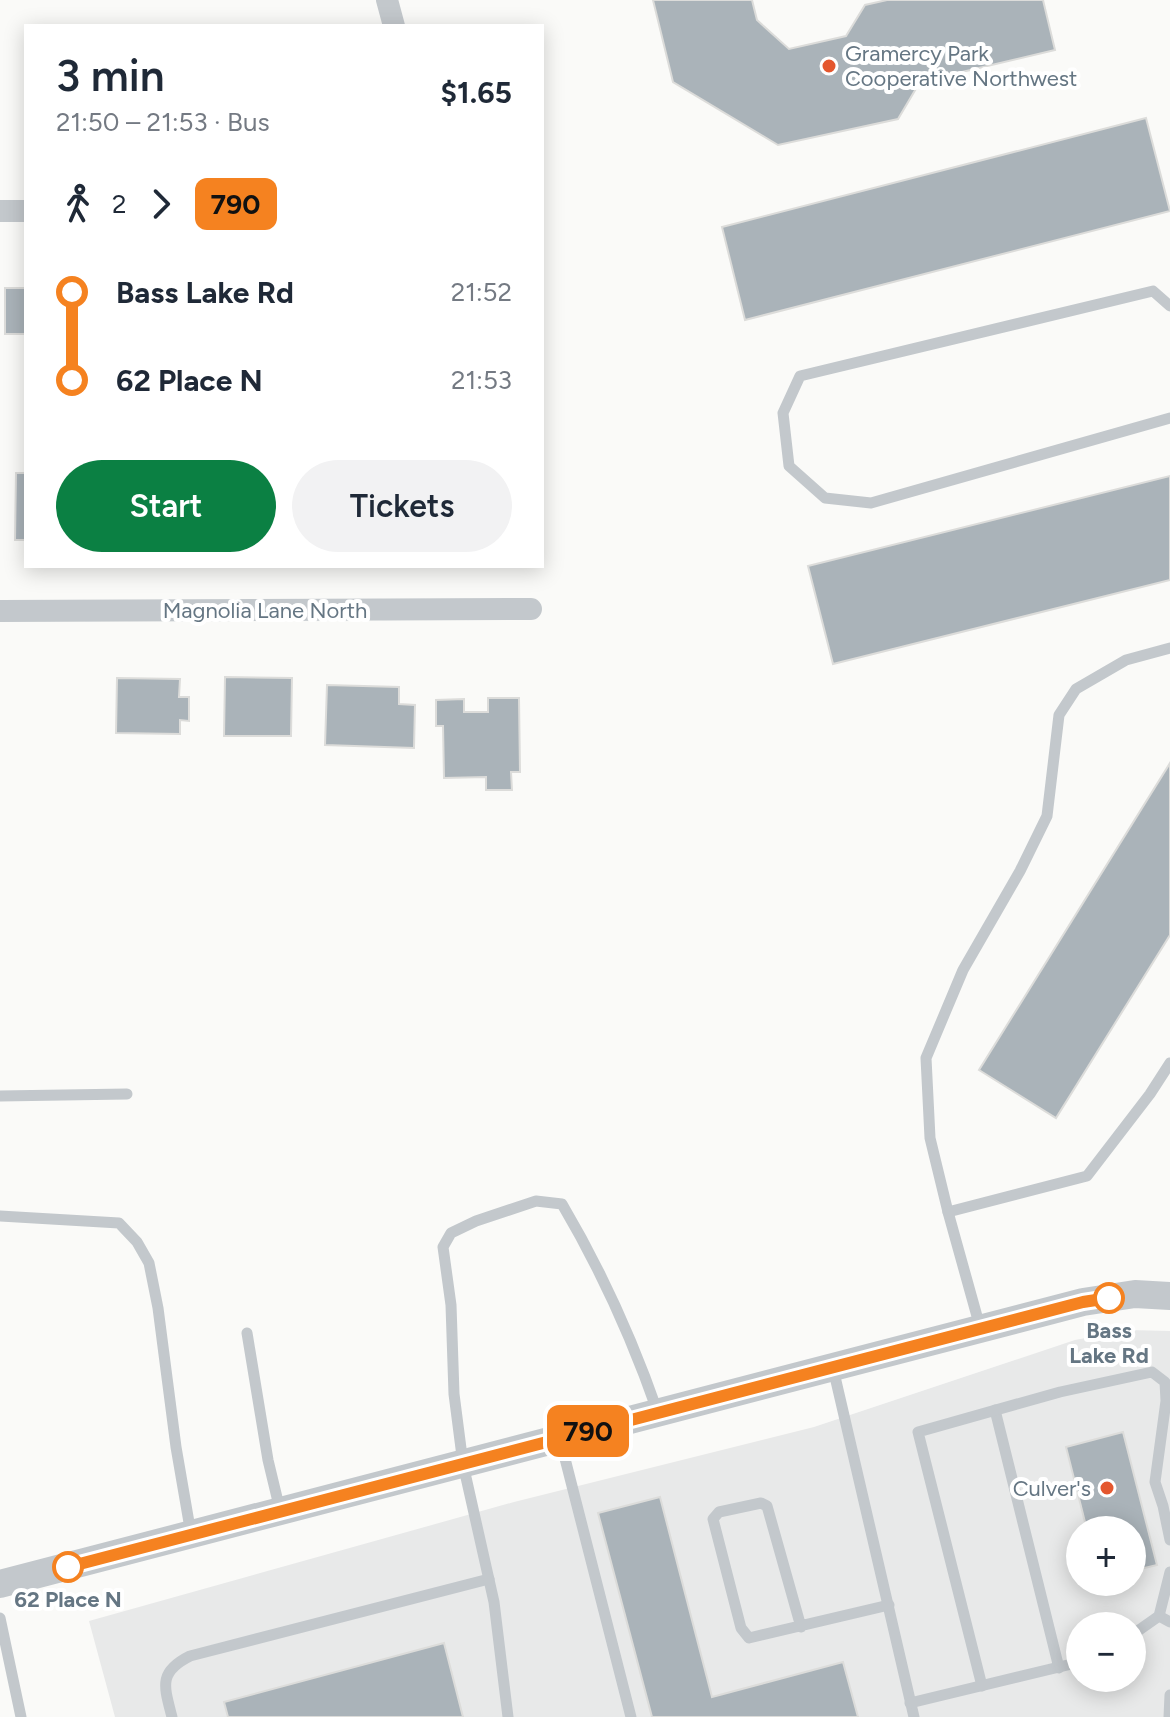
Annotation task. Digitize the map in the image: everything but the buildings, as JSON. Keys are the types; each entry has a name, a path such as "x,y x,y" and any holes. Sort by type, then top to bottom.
{"street":[{"path":"387,0 393,24"},
{"path":"0,211 24,211"},
{"name":"Magnolia Lane North","path":"0,611 531,609"},
{"path":"0,1584 1083,1302 1135,1294 1170,1296"}],"lane":[{"path":"1170,306 1153,291 800,376 783,413 789,466 825,498 871,503 1170,418"},
{"path":"980,1329 930,1138 926,1058 963,970 1020,871 1047,816 1059,715 1076,689 1126,660 1170,648"},
{"path":"948,1212 1087,1176 1170,1063"},
{"path":"0,1096 127,1094"},
{"path":"508,1717 489,1579 463,1464 454,1394 451,1305 443,1247 451,1233 536,1201 562,1204 636,1351 659,1413"},
{"path":"0,1216 119,1223 137,1242 149,1263 158,1308 191,1535"},
{"path":"247,1333 268,1460 280,1511"},
{"path":"833,1367 914,1717"},
{"path":"982,1686 918,1432 1060,1392 1152,1372 1165,1382 1166,1401 1155,1482 1170,1540"},
{"path":"995,1410 1059,1668"},
{"path":"560,1438 631,1717"},
{"path":"801,1627 767,1506 761,1503 719,1512 713,1519 741,1628 749,1638 801,1627 889,1605"},
{"path":"1146,1628 1165,1619 1170,1572"},
{"path":"172,1717 166,1694 167,1678 174,1665 190,1656 489,1579"},
{"path":"0,1618 21,1717"},
{"path":"910,1703 1066,1666"},
{"path":"1169,1717 1170,1695"}],"shaded area":[{"path":"1128,1330 1170,1331 1170,1717 115,1717 89,1621 514,1502 814,1427 1075,1340"}],"bus line":[{"name":"790","path":"68,1567 1083,1302 1109,1298"}],"place":[{"name":"Gramercy Park Cooperative Northwest","path":"829,66"},
{"name":"Bass Lake Rd","path":"1109,1298"},
{"name":"Culver's","path":"1107,1488"},
{"name":"62 Place N","path":"68,1567"}]}
